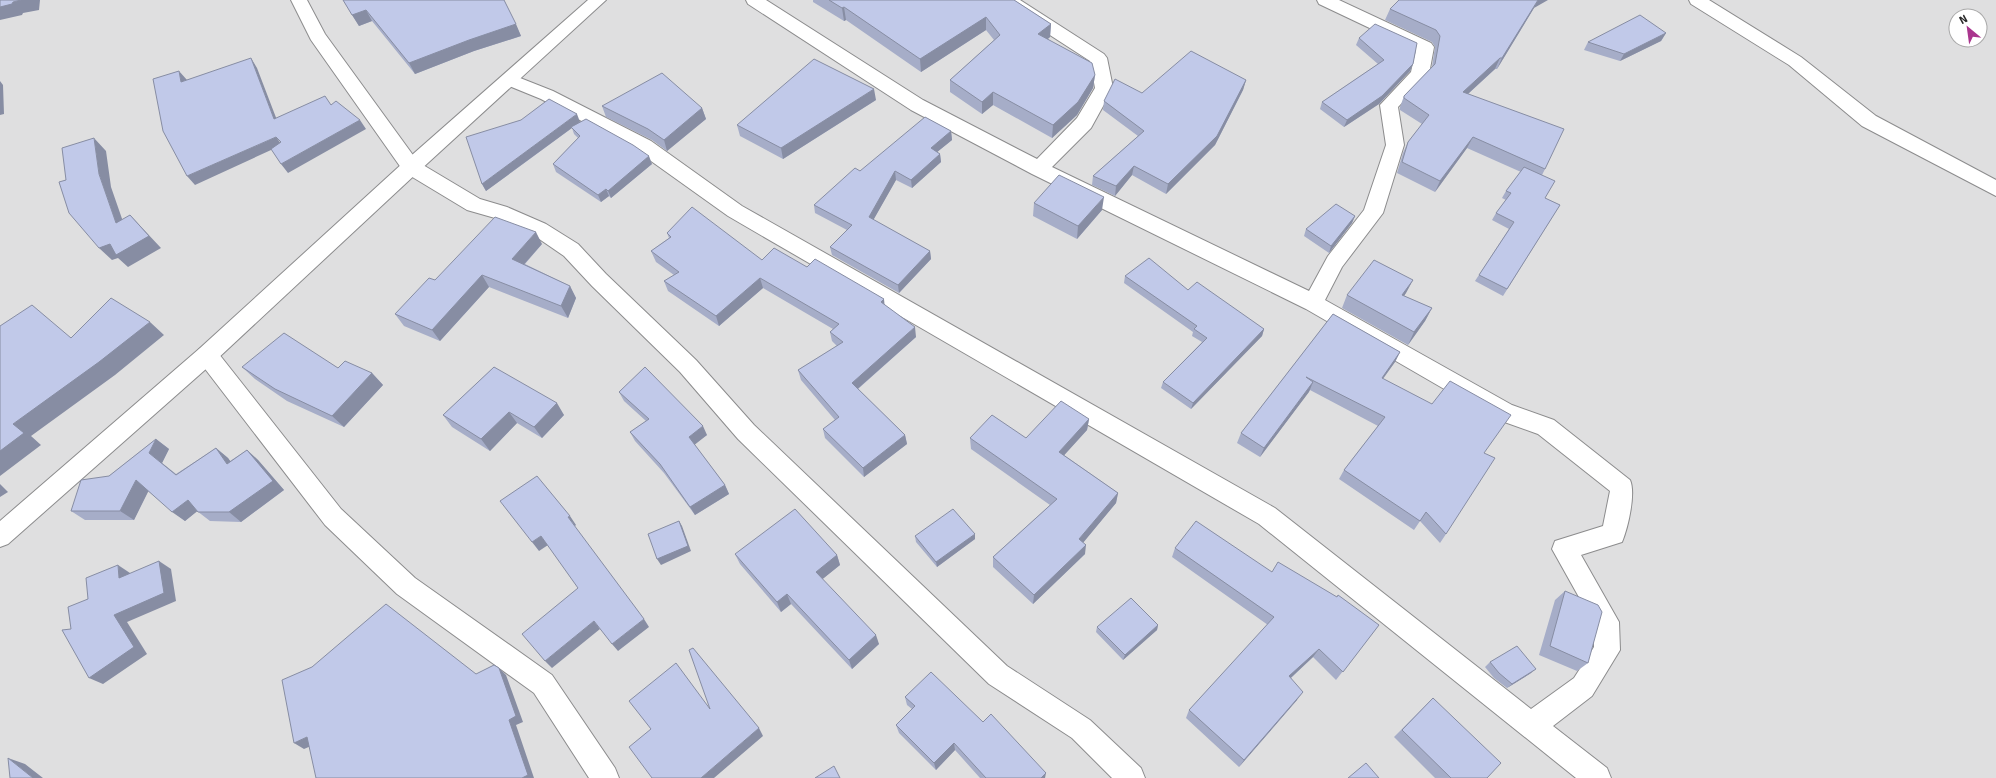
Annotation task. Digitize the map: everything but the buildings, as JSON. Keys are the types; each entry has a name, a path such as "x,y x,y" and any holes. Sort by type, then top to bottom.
{"main road":[{"path":"299,0 317,36 411,167 474,205 500,212 538,229 571,250 688,366 746,432 998,675 1081,729 1131,778"},
{"path":"0,536 207,355 411,167 598,0"},
{"path":"754,0 917,104 1039,169 1313,303 1504,412 1546,427 1622,488 1614,534 1564,549 1606,622 1607,650 1583,687 1531,726"},
{"path":"1008,0 1098,58 1104,88 1084,123 1039,169"},
{"path":"1313,303 1335,262 1373,213 1395,145 1389,105 1420,74 1425,46 1325,0"},
{"path":"1698,0 1795,61 1869,121 1996,188"},
{"path":"510,80 547,95 644,146 735,211 1070,400 1267,516 1597,778"},
{"path":"207,355 333,517 406,586 543,684 605,778"}]}
